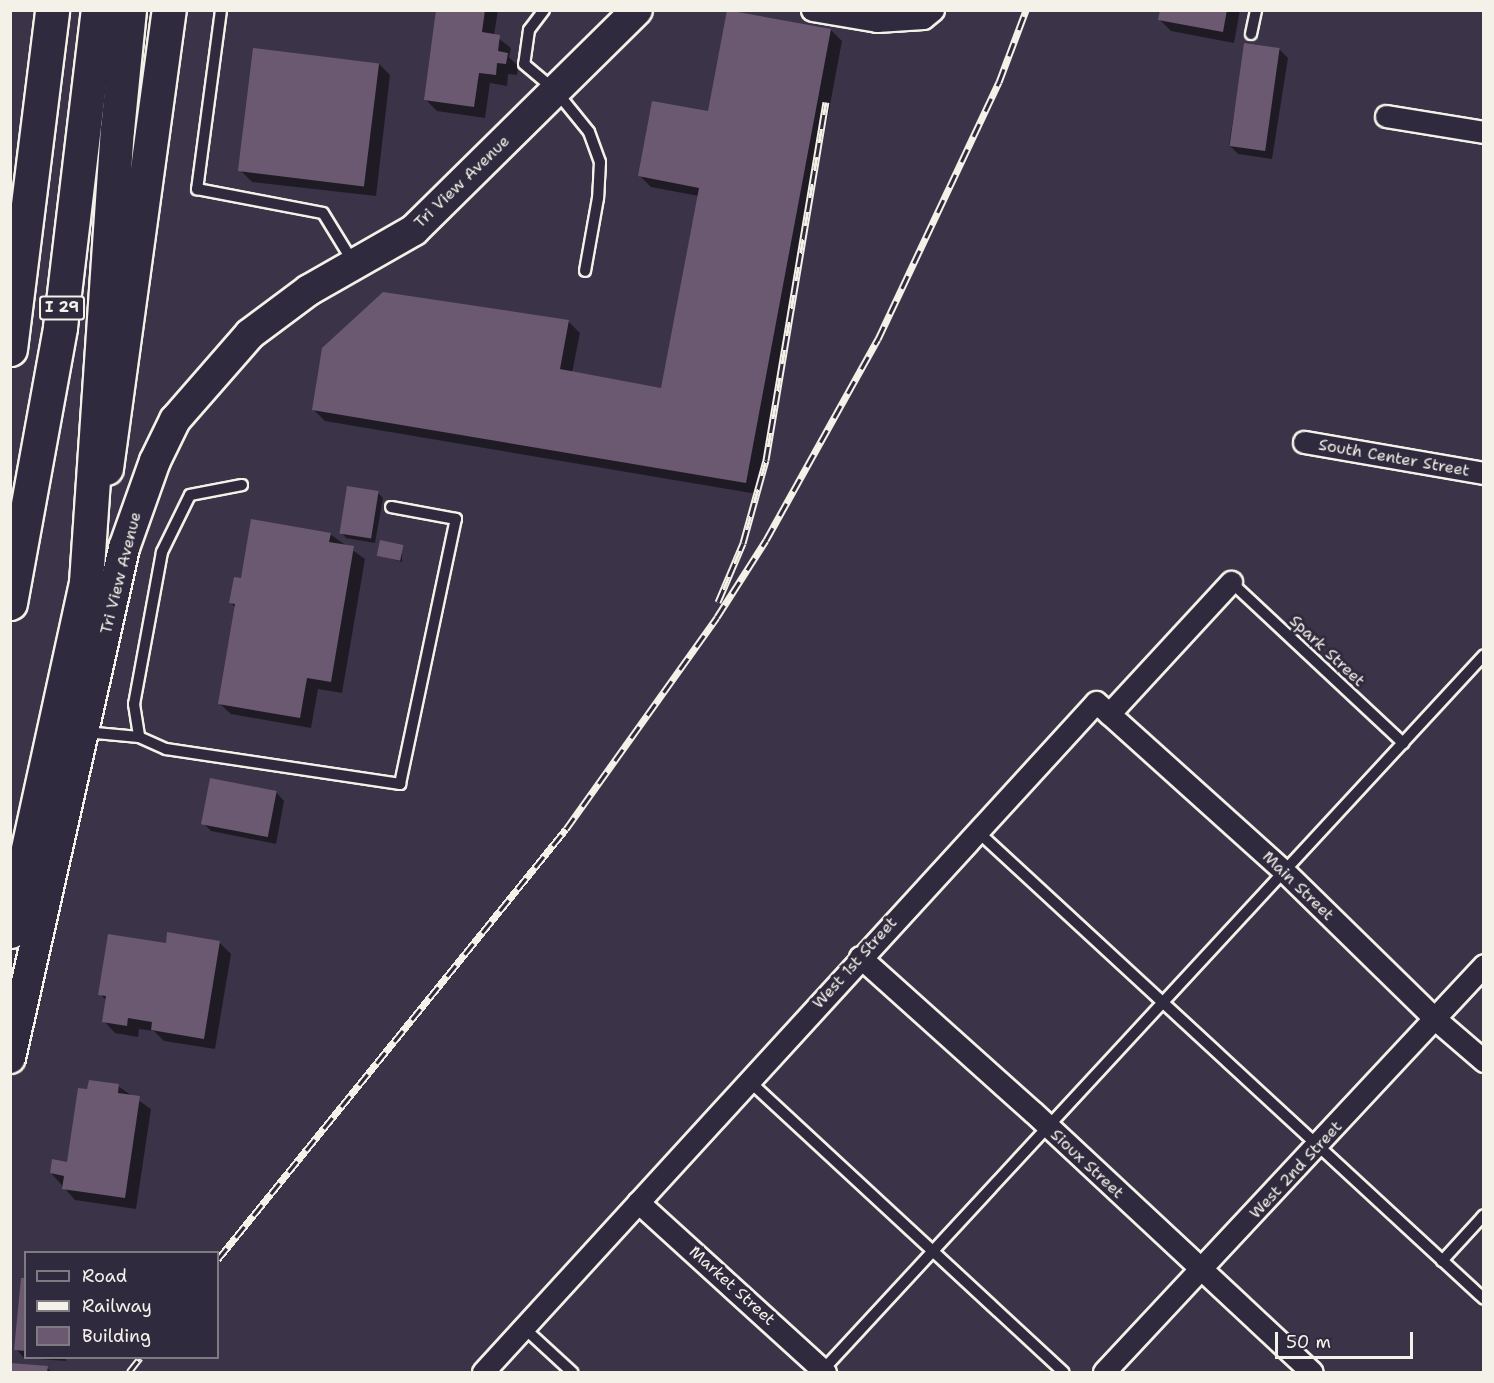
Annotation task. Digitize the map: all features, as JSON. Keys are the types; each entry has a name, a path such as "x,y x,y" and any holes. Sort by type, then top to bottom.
{"main road":[{"name":"I 29","path":"10,349 52,10"},
{"name":"I 29","path":"10,603 60,327 98,10"},
{"path":"86,582 117,130 129,10"},
{"path":"10,931 86,582 117,401 169,10"}],"street":[{"name":"Tri View Avenue","path":"10,1058 85,732 124,548 150,471 175,420 250,334 309,290 414,230 637,10"},
{"path":"812,10 877,21 923,18 933,10"},
{"path":"1386,116 1484,132"},
{"name":"South Center Street","path":"1304,442 1484,473"},
{"path":"1109,714 1231,582"},
{"name":"West 1st Street","path":"483,1372 976,830 1096,702 1109,714"},
{"name":"Main Street","path":"1109,714 1284,871 1434,1018 1484,1061"},
{"name":"Sioux Street","path":"860,957 1312,1372"},
{"name":"West 2nd Street","path":"1104,1372 1202,1272 1484,965"},
{"name":"Market Street","path":"638,1202 823,1372"}],"lane":[{"path":"221,10 197,189 323,213 355,265"},
{"path":"544,10 529,30 524,64 555,90 589,132 600,162 598,198 585,271"},
{"path":"1251,34 1256,10"},
{"path":"139,737 134,704 162,552 190,495 242,485"},
{"path":"85,732 139,737 166,749 400,784 456,519 391,507"},
{"name":"Spark Street","path":"1231,582 1403,743"},
{"path":"823,1372 1045,1125 1162,1005 1484,655"},
{"path":"976,830 1316,1148 1484,1299"},
{"path":"748,1080 1063,1372"},
{"path":"1442,1261 1484,1215"},
{"path":"523,1327 572,1372"}],"building":[{"path":"436,10 485,10 482,32 500,35 498,51 508,53 506,64 497,63 496,75 479,73 474,107 424,100"},
{"path":"727,10 831,29 746,483 312,410 322,348 383,292 569,320 560,369 661,388 699,188 638,176 652,101 708,111"},
{"path":"1160,10 1227,10 1223,32 1158,20"},
{"path":"1244,43 1280,48 1265,151 1230,146"},
{"path":"253,48 379,63 364,187 238,171"},
{"path":"347,486 379,491 371,538 339,533"},
{"path":"251,519 331,533 329,542 354,546 331,682 307,678 300,718 218,704 235,604 229,603 234,577 241,578"},
{"path":"380,540 403,545 400,561 377,556"},
{"path":"210,778 277,791 268,837 201,824"},
{"path":"167,932 220,941 204,1039 151,1030 152,1022 128,1018 127,1026 102,1022 106,996 98,995 108,934 166,943"},
{"path":"89,1080 119,1084 118,1093 140,1096 125,1198 62,1189 64,1176 50,1173 52,1159 67,1162 78,1088 87,1089"},
{"path":"21,1278 24,1278 24,1351 14,1350"},
{"path":"10,1363 48,1366 47,1372 10,1372"}],"railway":[{"path":"219,1258 566,829 717,617 766,540 878,339 999,82 1026,10"},
{"path":"718,602 743,543 766,460 826,102"},
{"path":"129,1372 139,1359"}]}
